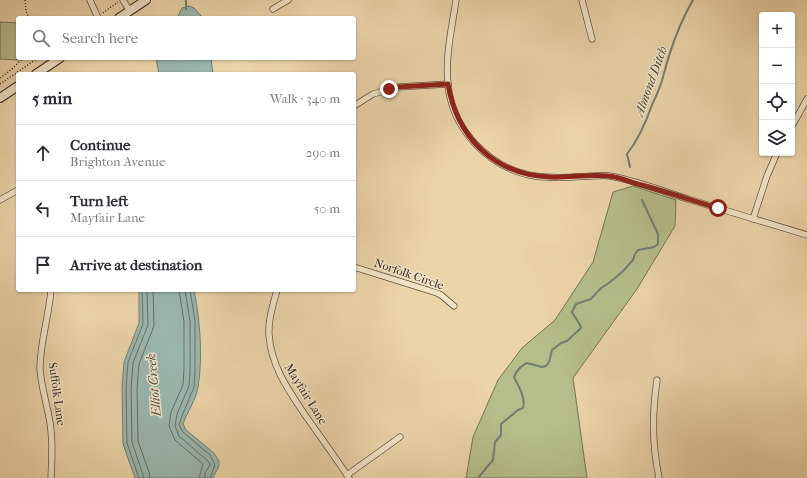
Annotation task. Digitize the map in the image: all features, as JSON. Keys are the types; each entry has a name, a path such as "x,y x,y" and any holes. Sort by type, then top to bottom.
{"street":[{"path":"90,0 97,16"},
{"path":"122,0 130,11"},
{"path":"122,16 146,0"},
{"path":"273,9 288,0"},
{"path":"456,0 447,69 448,84 453,107 458,120 473,142 489,156 503,165 534,176 609,176 807,235"},
{"path":"582,0 592,39"},
{"path":"39,72 57,60"},
{"path":"356,105 373,94 393,88 448,84"},
{"path":"0,98 16,87"},
{"path":"795,121 807,99"},
{"path":"753,219 767,176 776,156"},
{"path":"0,200 16,191"},
{"name":"Norfolk Circle","path":"356,268 437,293 442,295 454,306"},
{"name":"Suffolk Lane","path":"51,292 43,334 40,369 51,432 51,478"},
{"name":"Mayfair Lane","path":"277,292 270,321 269,335 276,366 281,379 348,476"},
{"path":"657,380 653,422 655,460 659,478"},
{"path":"348,476 400,437"}],"path":[{"path":"25,0 28,16"},
{"path":"101,16 122,0"},
{"path":"0,78 21,60"},
{"path":"18,72 35,60"},
{"path":"0,84 16,73"}],"green space":[{"path":"0,22 16,23 16,60 0,59"},
{"path":"633,186 676,200 675,226 637,289 573,378 587,478 466,478 473,437 498,380 522,348 555,320 593,262 613,192"}],"water":[{"path":"189,6 194,8 201,16 178,16 182,8"},
{"path":"156,60 211,60 213,72 159,72"},
{"path":"139,292 194,292 200,338 200,375 195,397 183,424 186,430 214,453 219,461 219,466 213,478 135,478 123,444 122,388 124,362 139,323"}],"waterway":[{"name":"Elliot Creek","path":"186,0 186,9"},
{"name":"Almond Ditch","path":"630,167 627,154 638,137 647,118 661,84 675,37 693,0"},
{"name":"Almond Ditch","path":"478,478 493,460 495,442 501,435 501,424 518,410 523,408 523,396 514,377 518,370 522,365 527,363 542,367 546,366 549,362 552,350 561,343 567,341 581,328 572,312 576,304 591,299 601,288 622,272 633,260 638,250 654,247 658,244 658,234 642,200"}],"route":[{"path":"389,89 398,87 448,84 453,107 458,120 473,142 489,156 503,165 520,172 534,176 551,177 609,176 718,208"}]}
